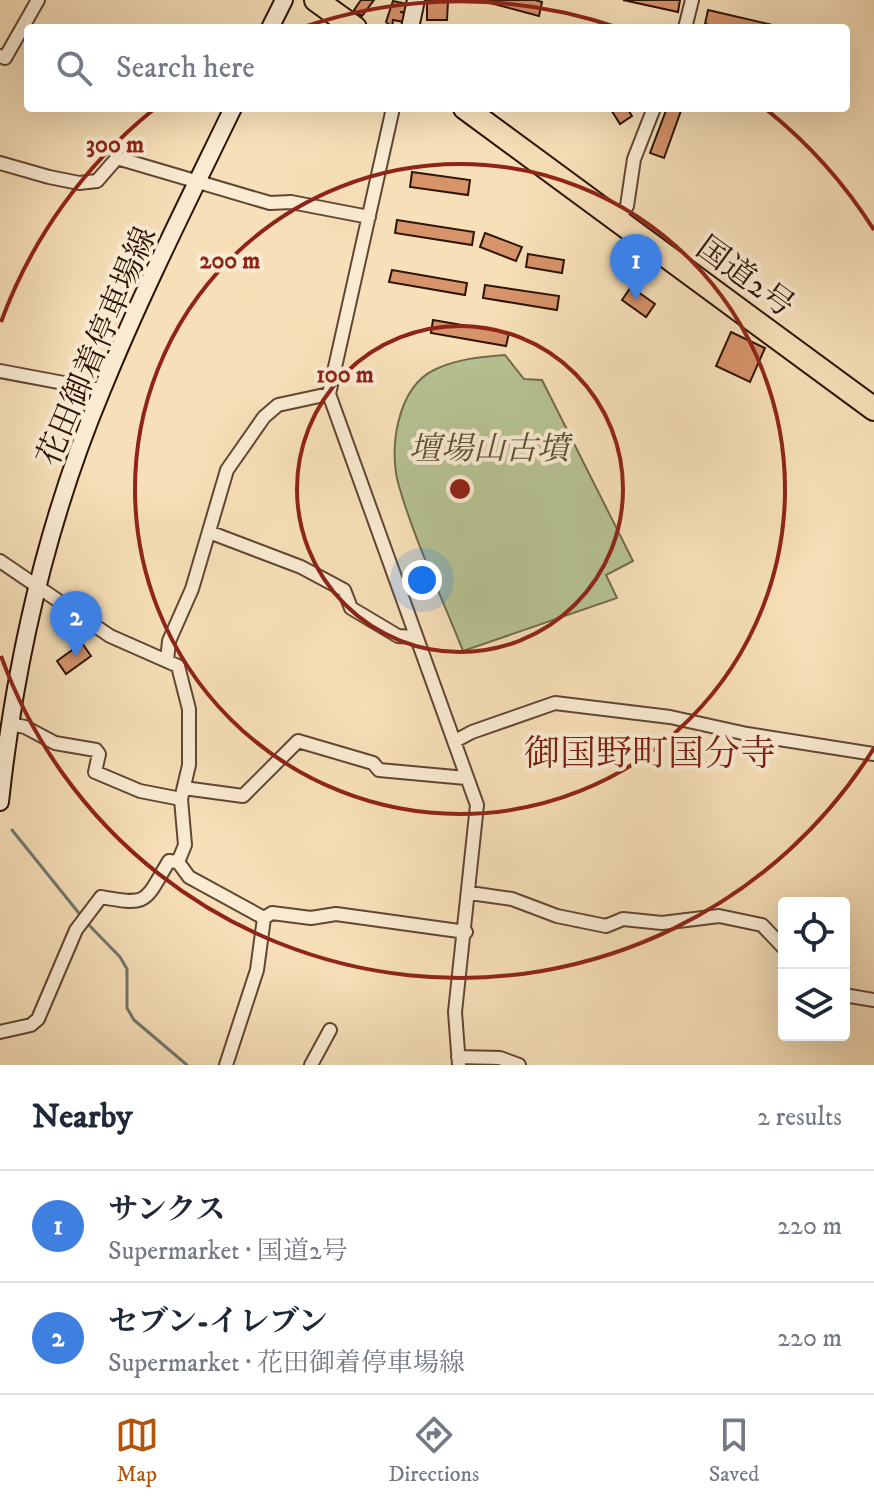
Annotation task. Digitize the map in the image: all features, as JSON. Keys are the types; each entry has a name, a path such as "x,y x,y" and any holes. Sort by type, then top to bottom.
{"highway":[{"path":"316,0 349,24"},
{"name":"国道2号","path":"470,112 874,409"}],"main road":[{"path":"272,24 284,0"},
{"path":"411,24 416,0"},
{"name":"花田御着停車場線","path":"0,802 10,724 38,586 78,453 101,390 231,112"}],"street":[{"path":"24,24 38,0"},
{"path":"686,24 692,0"},
{"path":"0,56 5,58 24,25"},
{"path":"392,112 329,394 477,805 466,932 455,1012 458,1061 500,1058 519,1065"},
{"path":"617,220 627,206 634,159 652,112"},
{"path":"0,163 79,183 97,181 117,158 270,203 291,202 369,217"},
{"path":"0,371 101,390"},
{"path":"167,661 169,641 192,589 227,470 264,417 278,405 329,394"},
{"path":"209,532 301,567 344,590 351,608 398,636 415,637"},
{"path":"0,561 110,636 178,666 189,709 189,765 183,793 185,845 178,862"},
{"path":"455,741 555,703 670,717 747,734 874,754"},
{"path":"10,724 25,727 55,743 96,750 99,754 95,772 140,791 243,796 298,741 373,763 379,770 466,778"},
{"path":"0,1032 31,1025 38,1019 76,930 101,897 136,903 146,898 169,861 178,862 189,877 264,918"},
{"path":"470,893 512,899 557,916 606,926 623,919 662,923 719,916 762,925 778,942"},
{"path":"264,918 272,913 311,918 336,914 466,932"},
{"path":"226,1065 257,970 264,918"},
{"path":"850,996 874,1000"},
{"path":"311,1065 330,1030"}],"green space":[{"name":"壇場山古墳","path":"505,355 524,379 542,380 633,561 606,575 617,598 463,651 405,507 396,471 395,438 404,405 421,379 451,363"}],"building":[{"path":"361,0 374,0 362,16 354,10"},
{"path":"427,0 448,1 447,20 427,20"},
{"path":"479,0 535,0 542,2 539,16"},
{"path":"623,0 680,0 678,12"},
{"path":"393,1 407,4 406,12 400,12 406,13 404,22 386,22"},
{"path":"708,10 768,24 705,24"},
{"path":"612,112 630,112 632,116 620,124"},
{"path":"665,112 681,112 664,158 650,153"},
{"path":"412,172 470,180 468,195 410,187"},
{"path":"397,220 474,232 472,245 395,233"},
{"path":"485,233 522,247 516,261 480,247"},
{"path":"528,254 564,260 562,273 526,267"},
{"path":"392,270 467,283 465,295 389,282"},
{"path":"485,285 559,296 557,310 483,298"},
{"path":"631,287 655,304 646,317 622,300"},
{"path":"433,320 509,333 506,346 431,333"},
{"path":"731,332 765,348 750,382 716,366"},
{"path":"82,643 91,656 66,674 57,661"}],"waterway":[{"path":"12,830 82,917"},
{"path":"87,923 120,957 127,969 127,1008 134,1020 187,1065"}],"place":[{"name":"サンクス","path":"636,300"},
{"name":"セブン-イレブン","path":"76,657"}],"district":[{"name":"御国野町国分寺","path":"650,752"}]}
